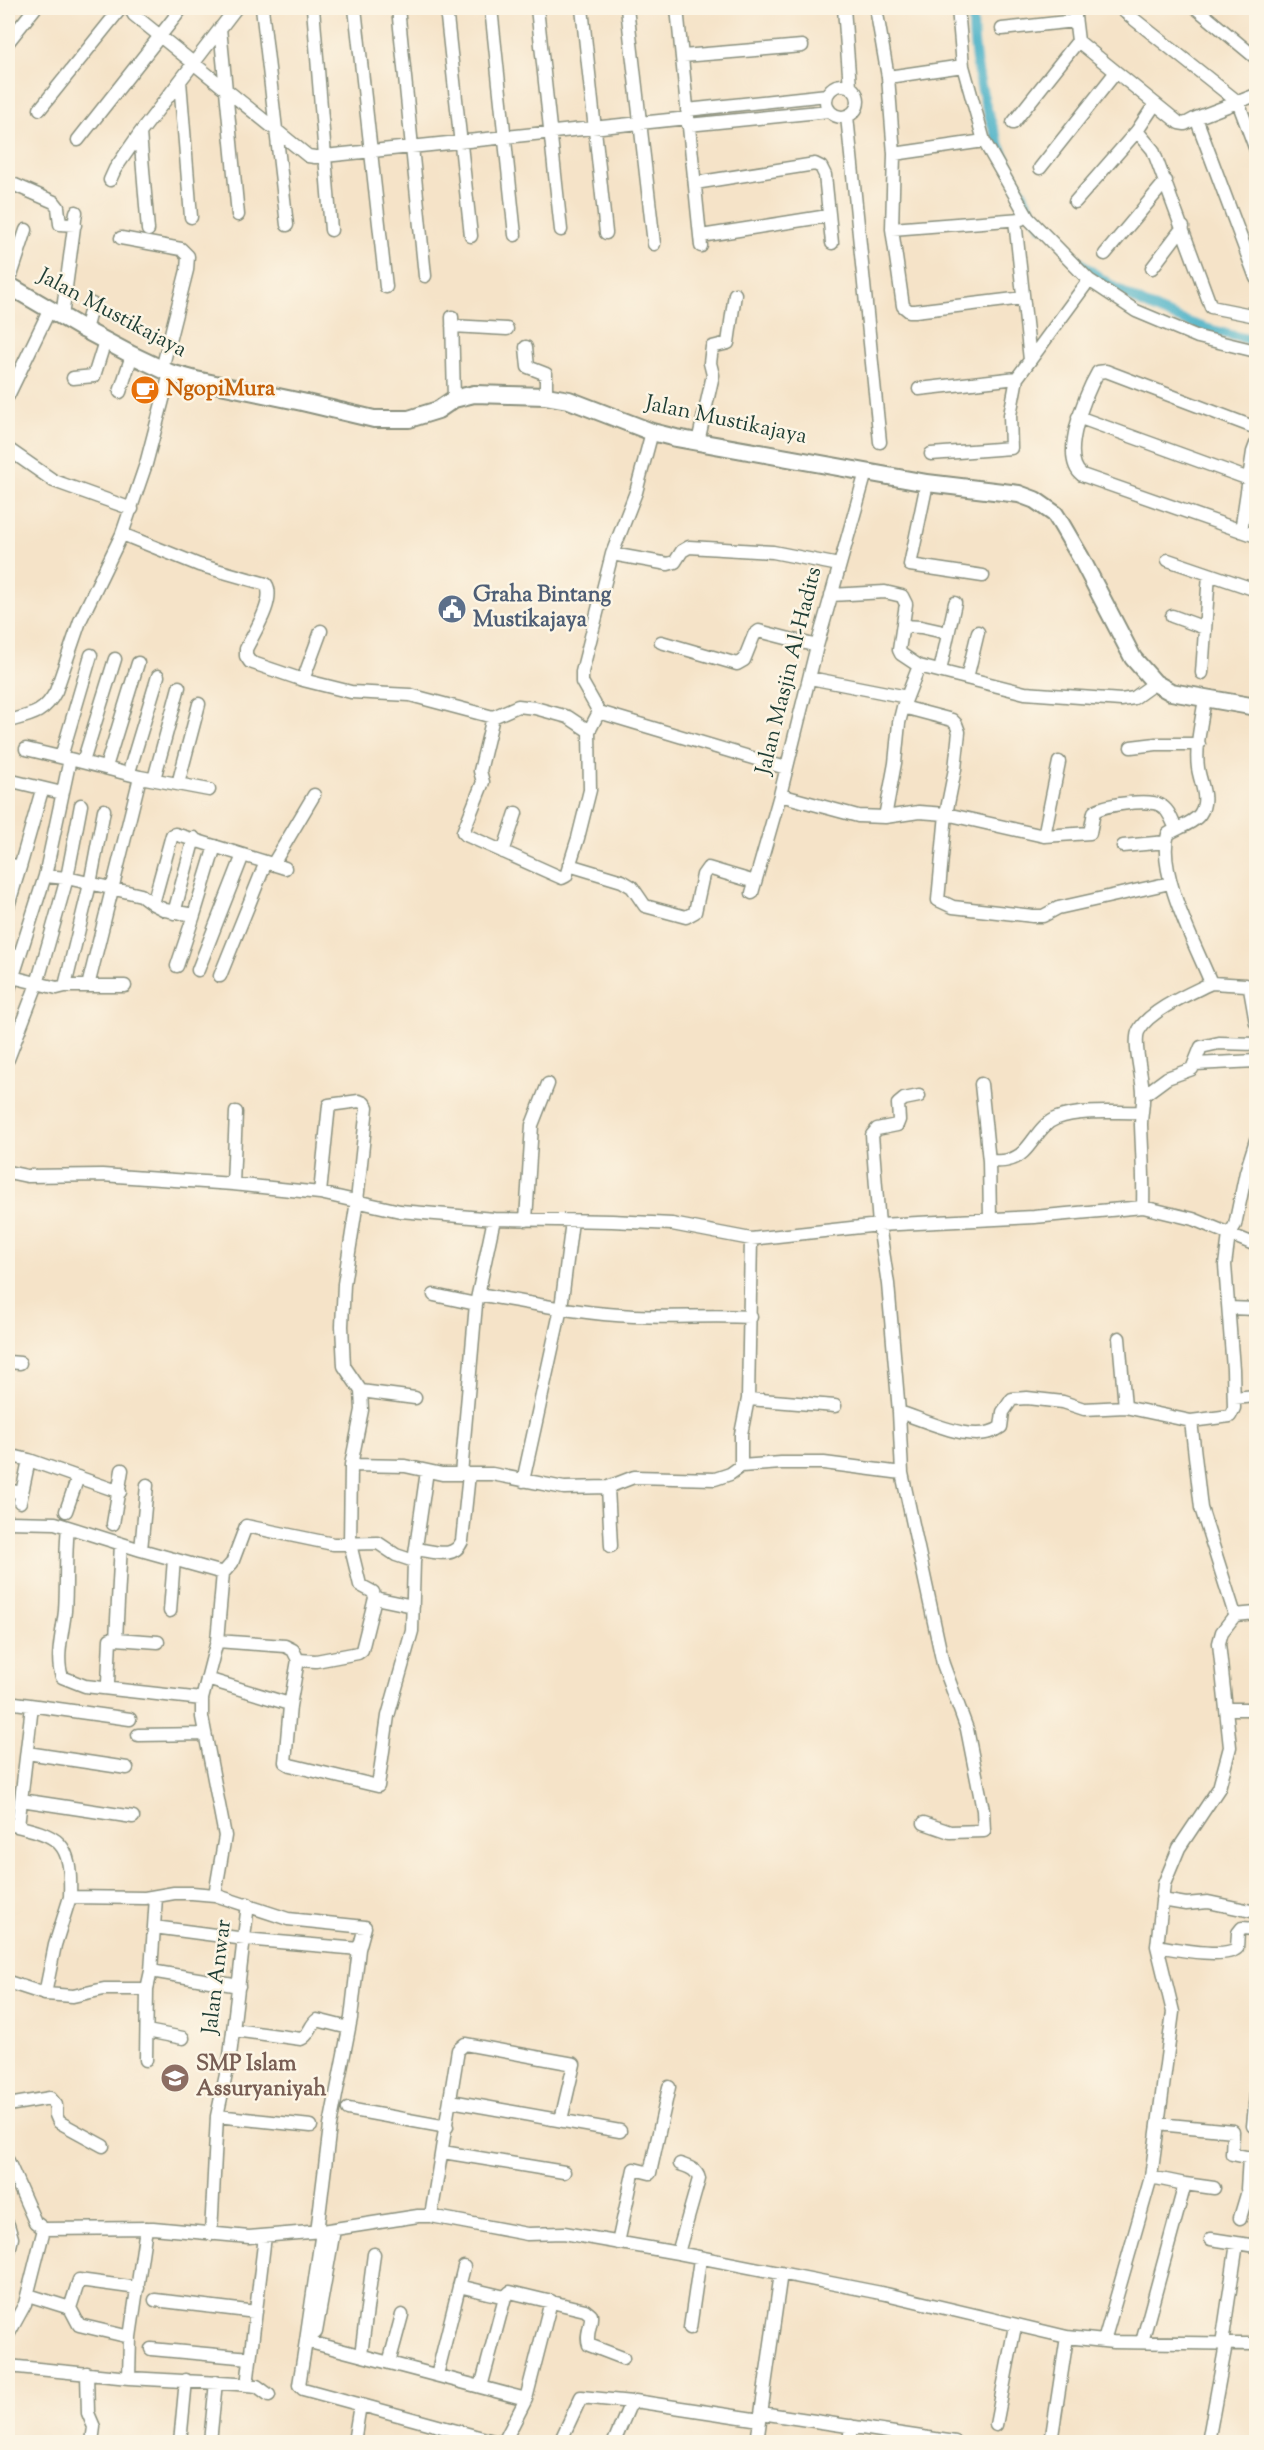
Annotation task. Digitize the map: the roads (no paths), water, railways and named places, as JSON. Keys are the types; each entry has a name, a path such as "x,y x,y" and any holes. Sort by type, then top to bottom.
{"main road":[{"name":"Jalan Mustikajaya","path":"8,285 105,341 166,371 374,419 409,419 438,410 454,399 474,394 546,396 569,400 652,432 698,442 927,483 1019,494 1035,500 1054,514 1082,558 1133,658 1155,683 1171,692 1257,707"}],"street":[{"path":"8,42 34,8"},
{"path":"78,140 182,8"},
{"path":"110,180 140,133 236,8"},
{"path":"262,8 287,225"},
{"path":"313,8 331,230"},
{"path":"355,8 386,287"},
{"path":"398,8 425,276"},
{"path":"446,8 471,236"},
{"path":"491,8 515,235"},
{"path":"537,8 561,230"},
{"path":"582,8 606,233"},
{"path":"627,8 654,244"},
{"path":"680,8 682,56 701,241 828,216"},
{"path":"844,8 850,87"},
{"path":"876,8 888,77 894,154 892,229 903,306 909,311 1023,298"},
{"path":"958,8 963,66 984,141 1028,218 1089,280 1136,311 1198,337 1257,351"},
{"path":"1074,8 1078,41 1179,123 1185,124 1257,95"},
{"path":"1120,8 1238,102 1257,150"},
{"path":"1196,8 1257,57"},
{"path":"40,109 123,10 160,36 308,156 325,157 688,118 829,111"},
{"path":"1002,29 1075,21"},
{"path":"220,28 238,215"},
{"path":"1013,123 1078,41"},
{"path":"682,56 802,46"},
{"path":"888,77 963,66"},
{"path":"1040,168 1116,72"},
{"path":"180,81 191,217"},
{"path":"836,85 850,87 857,93 858,103 855,111 847,116 837,117 826,106 827,95 836,85"},
{"path":"688,118 827,95"},
{"path":"1076,202 1137,131 1155,104"},
{"path":"847,116 880,442"},
{"path":"1196,118 1257,278"},
{"path":"1137,131 1153,150 1211,307 1257,316"},
{"path":"140,133 148,230"},
{"path":"894,154 984,141"},
{"path":"695,183 815,164 821,167 825,175 832,243"},
{"path":"1105,254 1166,181"},
{"path":"8,182 54,202 58,207 60,224 75,225"},
{"path":"8,396 56,313 76,212"},
{"path":"892,229 1028,218"},
{"path":"1015,220 1030,360"},
{"path":"1152,268 1183,227"},
{"path":"8,285 26,230"},
{"path":"8,721 40,712 50,702 80,621 132,509 166,371 187,270 188,255 185,250 121,238"},
{"path":"931,454 1011,448 1010,415 1017,378 1089,280"},
{"path":"698,442 713,375 710,363 712,347 728,343 735,294"},
{"path":"85,330 92,304"},
{"path":"454,399 452,321 507,328"},
{"path":"73,378 94,376 105,341"},
{"path":"526,347 528,367 546,374 546,396"},
{"path":"120,392 132,355"},
{"path":"1257,428 1106,371 1098,372 1085,395 1078,417 1072,463 1082,475 1257,536"},
{"path":"919,389 1017,378"},
{"path":"1078,417 1249,479"},
{"path":"652,432 636,492 612,554 582,672 582,682 599,712 786,768"},
{"path":"1241,531 1257,444"},
{"path":"8,449 54,481 132,509"},
{"name":"Jalan Masjin Al-Hadits","path":"866,472 817,646 780,795 858,816 885,818 919,813 946,814 1044,836 1090,833 1094,812 1104,805 1155,803 1167,811 1176,829"},
{"path":"927,483 910,565 983,576"},
{"path":"122,534 199,565 266,584 269,589 269,600 246,649 249,662 303,680 351,692 410,695 493,717 518,706 535,708 568,717 589,731"},
{"path":"612,554 668,564 675,562 682,551 689,547 773,552 839,565"},
{"path":"1168,560 1257,590"},
{"path":"1202,673 1209,574"},
{"path":"831,595 885,592 902,596 906,604 899,650 901,654 919,666 1025,693 1121,700 1134,698 1155,683"},
{"path":"940,671 955,603"},
{"path":"1173,616 1205,628"},
{"path":"903,626 948,633"},
{"path":"303,680 321,631"},
{"path":"662,642 737,664 744,660 754,635 759,631 817,646"},
{"path":"967,678 978,632"},
{"path":"8,993 10,977 45,876 62,794 65,758 91,655"},
{"path":"83,762 115,659"},
{"path":"106,767 138,663"},
{"path":"885,818 905,702 919,666"},
{"path":"88,986 114,890 134,775 158,676"},
{"path":"810,678 905,702 957,724 959,732 955,769 946,814 938,900 953,907 1043,916 1058,908 1170,883"},
{"path":"154,779 179,687"},
{"path":"1205,698 1198,771 1204,790 1204,804 1200,815 1168,834 1166,842 1170,883 1211,983"},
{"path":"178,784 198,704"},
{"path":"493,717 480,771 483,782 463,832 562,878 566,876 590,789 589,731 599,712"},
{"path":"1131,747 1156,744 1199,744"},
{"path":"26,749 209,790"},
{"path":"1044,836 1059,762"},
{"path":"8,780 62,794"},
{"path":"8,906 42,789"},
{"path":"220,975 275,865 314,795"},
{"path":"569,866 622,881 632,886 645,906 686,916 695,912 703,875 708,868 754,887 780,795"},
{"path":"8,1059 37,984 67,878 81,805"},
{"path":"65,986 90,884 104,810"},
{"path":"503,852 516,813"},
{"path":"153,904 172,835 178,834 194,838 275,865"},
{"path":"174,913 194,838"},
{"path":"1123,846 1166,842"},
{"path":"177,966 215,846"},
{"path":"198,970 243,855"},
{"path":"8,864 20,867"},
{"path":"45,876 67,878 141,895 153,904 174,913 194,915"},
{"path":"10,977 57,988 125,986"},
{"path":"1143,1207 1142,1112 1144,1095 1138,1061 1137,1033 1139,1029 1174,1000 1211,983 1246,985 1250,989 1257,1023"},
{"path":"1144,1095 1167,1078 1192,1069 1201,1047 1220,1043 1257,1044"},
{"path":"1195,1064 1257,1061"},
{"path":"525,1220 532,1125 548,1084"},
{"path":"981,1084 989,1161 990,1219"},
{"path":"919,1096 904,1099 898,1104 897,1125 877,1130 872,1135 879,1225 888,1284 902,1473 943,1664 967,1728 983,1810 984,1831 950,1832 924,1823"},
{"path":"298,1660 316,1661 347,1656 362,1650 375,1598 373,1592 360,1585 350,1544 351,1465 362,1410 361,1391 344,1366 342,1326 344,1284 357,1201 367,1107 364,1103 359,1101 329,1105 320,1193"},
{"path":"233,1185 236,1112"},
{"path":"989,1161 1010,1160 1022,1154 1037,1134 1056,1119 1093,1113 1142,1112"},
{"path":"899,1412 973,1436 993,1433 1001,1427 1003,1412 1012,1399 1027,1398 1062,1402 1084,1409 1125,1407 1191,1421 1230,1416 1234,1408 1234,1398 1225,1265 1229,1235 1235,1225 1246,1172 1257,1140"},
{"path":"8,1172 27,1176 102,1175 320,1193 400,1211 495,1220 672,1224 751,1239 879,1225 1143,1207 1193,1219 1257,1245"},
{"path":"215,1895 225,1836 202,1717 202,1699 217,1641 223,1573 232,1563 246,1527 333,1544 378,1543 396,1555 453,1553 459,1549 462,1541 477,1299 495,1220"},
{"path":"523,1481 561,1308 572,1221"},
{"path":"741,1466 741,1434 748,1399 751,1239"},
{"path":"434,1295 634,1316 751,1317"},
{"path":"1228,1308 1257,1309"},
{"path":"1119,1338 1125,1407"},
{"path":"361,1391 415,1398"},
{"path":"1234,1398 1257,1396"},
{"path":"748,1399 835,1406"},
{"path":"1191,1421 1201,1508 1235,1616"},
{"path":"8,1455 29,1460 120,1492"},
{"path":"8,1491 21,1498 29,1460"},
{"path":"351,1465 405,1466 442,1474 492,1474 564,1488 608,1486 634,1477 715,1479 730,1474 741,1466 781,1463 824,1463 902,1473"},
{"path":"113,1524 122,1470"},
{"path":"217,1641 285,1646 293,1650 298,1660 290,1706 285,1762 378,1786 388,1716 412,1631 415,1555 427,1471"},
{"path":"66,1511 78,1477"},
{"path":"141,1550 147,1485"},
{"path":"608,1486 610,1546"},
{"path":"8,1522 55,1523 223,1573"},
{"path":"68,1527 64,1572 65,1608 59,1664 62,1677 85,1686 202,1699"},
{"path":"116,1639 121,1544"},
{"path":"170,1611 174,1559"},
{"path":"375,1598 413,1606"},
{"path":"1104,2341 1150,2177 1173,2012 1157,1946 1164,1884 1179,1848 1219,1788 1230,1747 1220,1637 1235,1616 1257,1613"},
{"path":"108,1683 110,1639 158,1642"},
{"path":"207,1679 286,1702 290,1706"},
{"path":"8,1702 130,1719"},
{"path":"32,1706 21,1800 13,1825 51,1836 63,1846 71,1869 70,1897 45,1994"},
{"path":"1226,1709 1257,1709"},
{"path":"138,1735 205,1734"},
{"path":"27,1753 127,1768"},
{"path":"21,1800 133,1817"},
{"path":"70,1897 156,1897 174,1893 215,1895 288,1919 365,1928 359,1949 350,2028 330,2126 324,2231 299,2385 303,2389 497,2442"},
{"path":"146,2060 147,1989 151,1971 156,1897"},
{"path":"1162,1900 1186,1904 1208,1902 1257,1912"},
{"name":"Jalan Anwar","path":"211,2234 217,2116 234,2030 248,1904"},
{"path":"154,1927 244,1939 359,1949"},
{"path":"1157,1946 1221,1953 1233,1952 1237,1948 1238,1933 1242,1928 1257,1929"},
{"path":"151,1971 239,1986"},
{"path":"8,1982 45,1994 73,1996 104,1989 147,1989"},
{"path":"234,2030 301,2039 306,2036 313,2022 317,2020 350,2028"},
{"path":"147,2031 183,2038"},
{"path":"432,2216 458,2050 465,2044 574,2064 561,2120"},
{"path":"618,2243 634,2169 650,2173 669,2087"},
{"path":"1240,2218 1252,2193 1253,2158 1232,2154 1233,2130 1236,2123 1255,2126 1257,2096"},
{"path":"8,2105 50,2098 56,2105 59,2122 104,2146"},
{"path":"451,2101 620,2131"},
{"path":"348,2109 447,2127"},
{"path":"217,2116 311,2126"},
{"path":"1158,2124 1233,2130"},
{"path":"443,2152 564,2172"},
{"path":"8,2161 35,2222 44,2229 146,2228 249,2237 324,2231 418,2216 432,2216 527,2234 564,2233 678,2253 886,2294 1067,2337 1104,2341 1257,2344"},
{"path":"678,2253 699,2179 694,2170 680,2164"},
{"path":"1150,2177 1214,2188"},
{"path":"1142,2342 1185,2184"},
{"path":"8,2225 12,2238 8,2255"},
{"path":"129,2378 130,2337 146,2228"},
{"path":"8,2335 28,2295 44,2229"},
{"path":"248,2377 265,2236"},
{"path":"1211,2239 1257,2246"},
{"path":"1208,2442 1238,2243"},
{"path":"361,2355 374,2254"},
{"path":"690,2328 700,2259"},
{"path":"437,2375 464,2267"},
{"path":"757,2442 781,2273"},
{"path":"70,2308 79,2280 138,2288"},
{"path":"459,2286 505,2298"},
{"path":"481,2387 505,2298 510,2292 585,2310 591,2315 592,2322 586,2338 589,2345 623,2358"},
{"path":"28,2295 70,2308 79,2325 130,2337"},
{"path":"155,2300 256,2312"},
{"path":"504,2442 526,2399 551,2301"},
{"path":"389,2363 402,2315"},
{"path":"996,2425 1015,2326"},
{"path":"1051,2442 1067,2337"},
{"path":"306,2341 526,2399"},
{"path":"151,2349 250,2358"},
{"path":"8,2366 129,2378 257,2386 269,2395"},
{"path":"87,2373 88,2413 94,2427 92,2442"},
{"path":"180,2442 186,2380"},
{"path":"210,2442 216,2382"},
{"path":"560,2442 580,2397 851,2426 895,2437 955,2442"},
{"path":"614,2442 632,2402"},
{"path":"354,2442 360,2405"},
{"path":"849,2442 851,2426"}],"waterway":[{"path":"973,8 975,56 992,125 1010,169 1042,227"},
{"path":"1073,256 1113,286 1158,310 1207,329 1256,341"}],"place":[{"name":"NgopiMura","path":"145,390"},
{"name":"Graha Bintang Mustikajaya","path":"452,609"},
{"name":"SMP Islam Assuryaniyah","path":"175,2078"}]}
